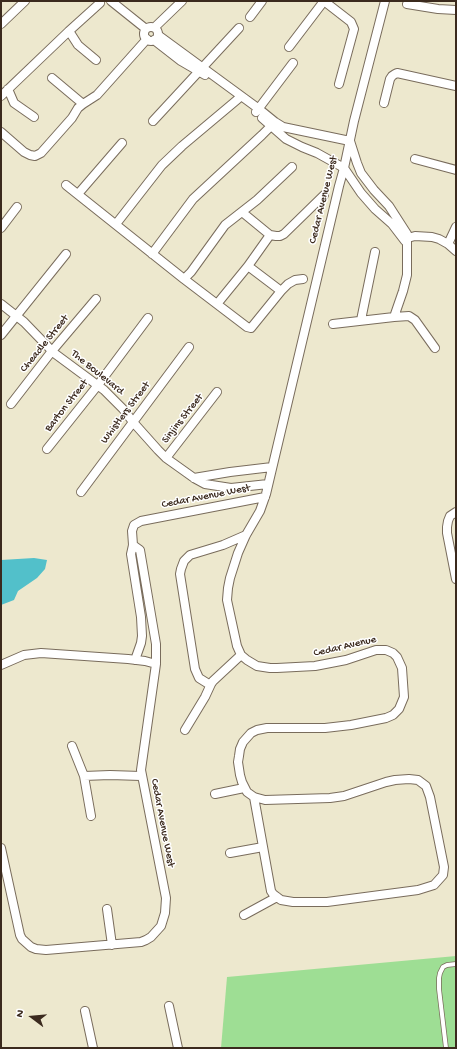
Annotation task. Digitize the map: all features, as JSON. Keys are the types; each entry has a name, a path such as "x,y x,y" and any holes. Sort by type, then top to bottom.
{"street":[{"path":"1,24 25,1"},
{"path":"1,96 100,2 107,4 111,1 150,28 158,31 153,38 97,95 83,104 41,153 35,156 24,152 1,132"},
{"path":"182,1 144,33 146,38 153,38 201,69 257,110 290,141 317,153 344,168 356,187 375,209 392,224 406,240"},
{"path":"250,17 262,1"},
{"path":"289,47 324,1 351,22 354,29 339,84"},
{"name":"Cedar Avenue West","path":"246,535 260,511 265,497 338,186 344,168 385,1"},
{"path":"407,4 456,10"},
{"path":"153,121 239,28"},
{"path":"69,31 78,45 96,60"},
{"path":"257,110 293,63"},
{"path":"201,69 238,99 257,110"},
{"path":"384,103 390,79 397,73 456,86"},
{"path":"52,78 83,104"},
{"path":"8,89 14,103 34,117"},
{"path":"116,224 166,162 182,146 238,99"},
{"path":"273,124 350,141 361,172 393,212 407,234 406,282 394,317"},
{"path":"152,254 193,199 273,124"},
{"path":"78,194 122,143"},
{"path":"415,159 456,170"},
{"path":"184,279 195,267 223,227 292,167"},
{"path":"356,187 365,178"},
{"path":"66,185 152,254 247,327 251,328 281,291 291,282 303,279"},
{"path":"242,212 270,235 276,236 284,234 324,195"},
{"path":"1,228 17,208"},
{"path":"385,218 393,212"},
{"path":"448,244 456,226"},
{"path":"217,304 248,266 270,235"},
{"path":"406,240 415,236 432,237 448,244 456,251"},
{"path":"361,320 375,252"},
{"path":"1,335 66,254"},
{"path":"248,266 281,291"},
{"name":"Cheadle Street","path":"11,404 52,351 96,299"},
{"name":"The Boulevard","path":"1,304 16,316 52,351 98,385 117,403 166,458 194,478 205,484 231,488 268,484"},
{"path":"333,324 405,316 415,320 435,348"},
{"name":"Barton Street","path":"47,449 98,385 148,318"},
{"name":"Whistlers Street","path":"82,492 189,347"},
{"name":"Sinjins Street","path":"166,458 217,392"},
{"path":"194,478 272,467"},
{"name":"Cedar Avenue West","path":"1,848 20,935 27,944 36,949 46,950 141,942 156,932 161,926 165,913 166,898 141,776 157,655 140,550 133,545 132,528 134,525 142,521 265,497"},
{"path":"456,512 450,516 447,527 456,579"},
{"path":"185,730 206,697 213,681 241,655 235,640 227,594 233,569 246,535"},
{"path":"211,684 200,678 194,669 181,580 181,569 186,557 223,545 246,535"},
{"path":"133,545 131,554 141,617 142,636 135,660"},
{"path":"142,636 155,636"},
{"name":"Cedar Avenue","path":"241,655 257,666 277,668 314,666 339,662 376,650 386,650 393,653 400,662 402,668 404,696 399,709 393,715 386,718 351,725 325,728 267,728 251,733 243,742 240,749 238,762 244,788"},
{"path":"1,665 24,655 32,654 135,660 156,664"},
{"path":"72,746 84,776 91,816"},
{"path":"84,776 141,776"},
{"path":"215,794 244,788 254,797 265,800 330,798 344,796 386,782 410,779 418,780 426,786 430,797 444,867 443,875 434,885 418,890 327,902 293,902 281,900 271,891 254,797"},
{"path":"230,853 263,847"},
{"path":"244,915 277,897"},
{"path":"107,909 112,945"},
{"path":"169,1006 178,1048"},
{"path":"85,1011 93,1048"}],"lane":[{"path":"446,1048 439,978 443,967 456,964"}],"green space":[{"path":"456,956 456,1048 221,1048 227,977"}],"water":[{"path":"34,558 47,560 45,569 37,578 18,591 14,600 1,605 1,560"}]}
